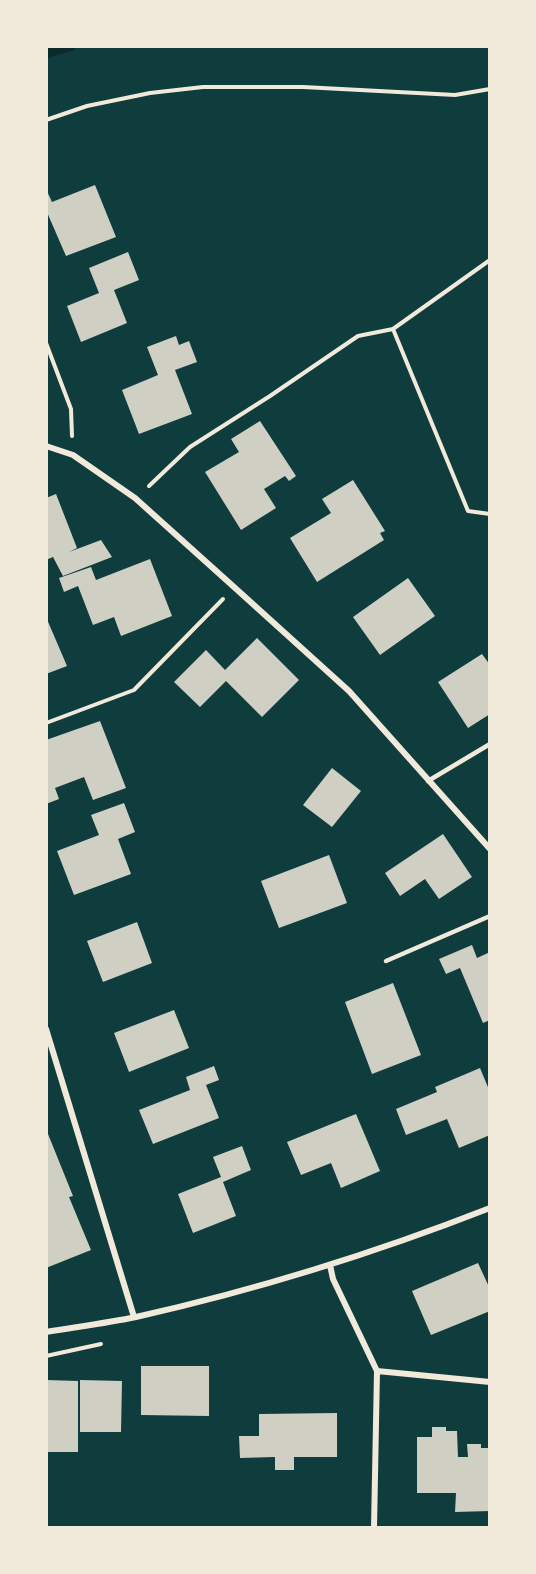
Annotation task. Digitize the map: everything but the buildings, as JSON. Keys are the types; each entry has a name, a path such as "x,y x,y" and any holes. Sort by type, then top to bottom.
{"street":[{"path":"46,446 73,455 135,498 234,587 349,692 489,849"},
{"path":"46,1029 134,1317"},
{"path":"46,1332 134,1317 199,1302 330,1265 489,1208"},
{"path":"330,1265 333,1279 377,1371 375,1527"},
{"path":"377,1371 489,1382"}],"lane":[{"path":"428,781 489,744"},
{"path":"386,961 489,916"}],"path":[{"path":"46,120 87,106 150,93 203,87 303,87 455,95 489,89"},
{"path":"135,498 190,447 358,336 393,329 489,260"},
{"path":"393,329 468,511 489,514"},
{"path":"46,343 71,409 73,455"},
{"path":"46,723 134,690 234,587"}],"waterway":[{"path":"46,54 72,46"}]}
